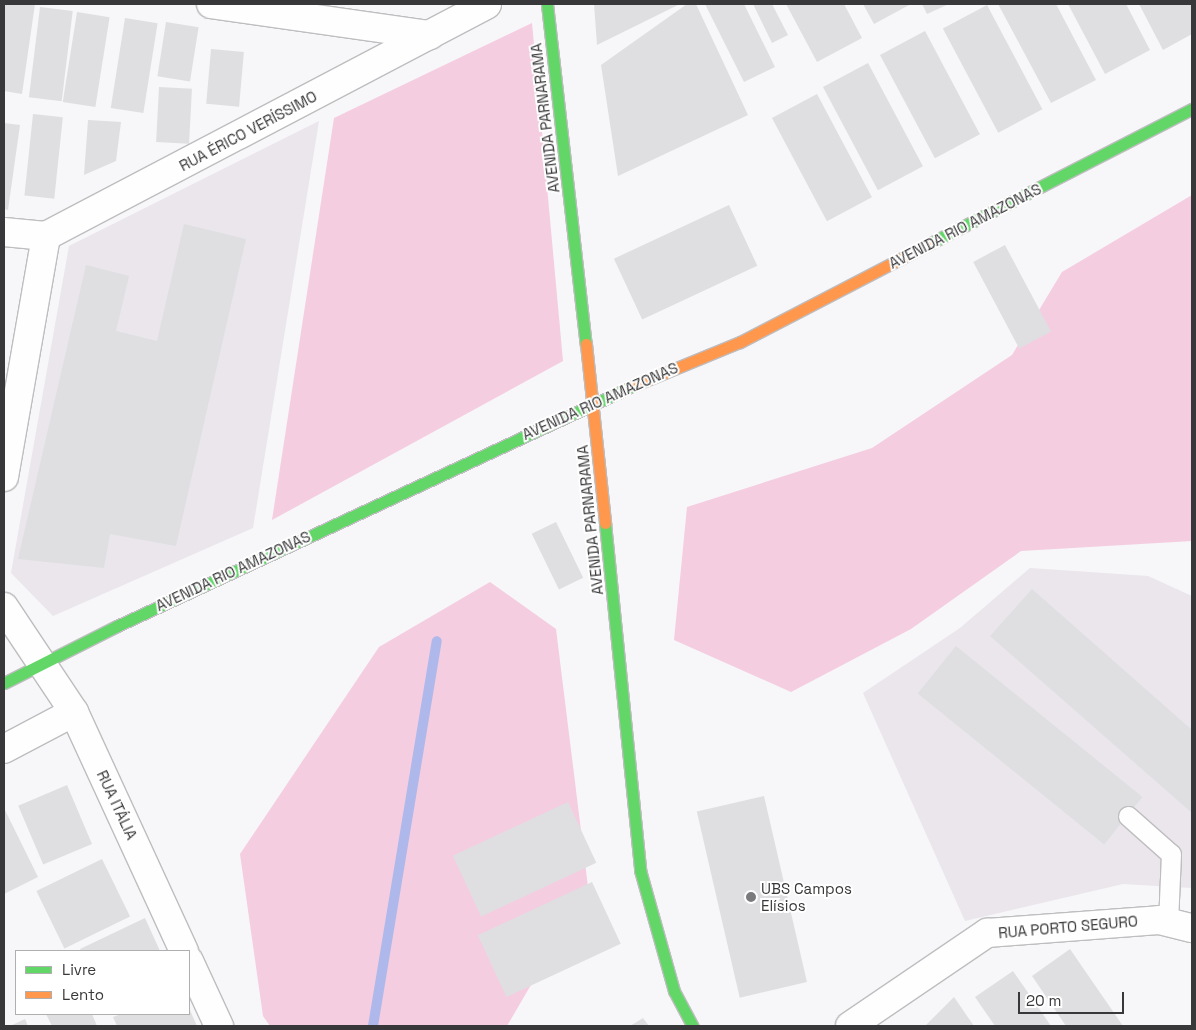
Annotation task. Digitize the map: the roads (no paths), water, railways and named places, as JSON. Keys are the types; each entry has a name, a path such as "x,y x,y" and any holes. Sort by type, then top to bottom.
{"street":[{"path":"212,4 430,36"},
{"name":"RUA ÉRICO VERÍSSIMO","path":"46,236 430,36 487,4"},
{"name":"AVENIDA PARNARAMA","path":"547,4 593,402 640,870 674,991 693,1026"},
{"name":"AVENIDA RIO AMAZONAS","path":"4,683 42,663 593,402 740,342 1192,110"},
{"path":"4,232 46,236 4,477"},
{"name":"RUA ITÁLIA","path":"4,607 74,712 184,950"},
{"path":"4,749 74,712"},
{"name":"RUA PORTO SEGURO","path":"850,1026 987,933 1056,926 1180,925"},
{"path":"190,963 219,1026"}],"lane":[{"path":"1128,816 1170,854 1180,925"}],"waterway":[{"path":"373,1026 437,641"}],"place":[{"name":"UBS Campos Elísios","path":"751,897"}]}
